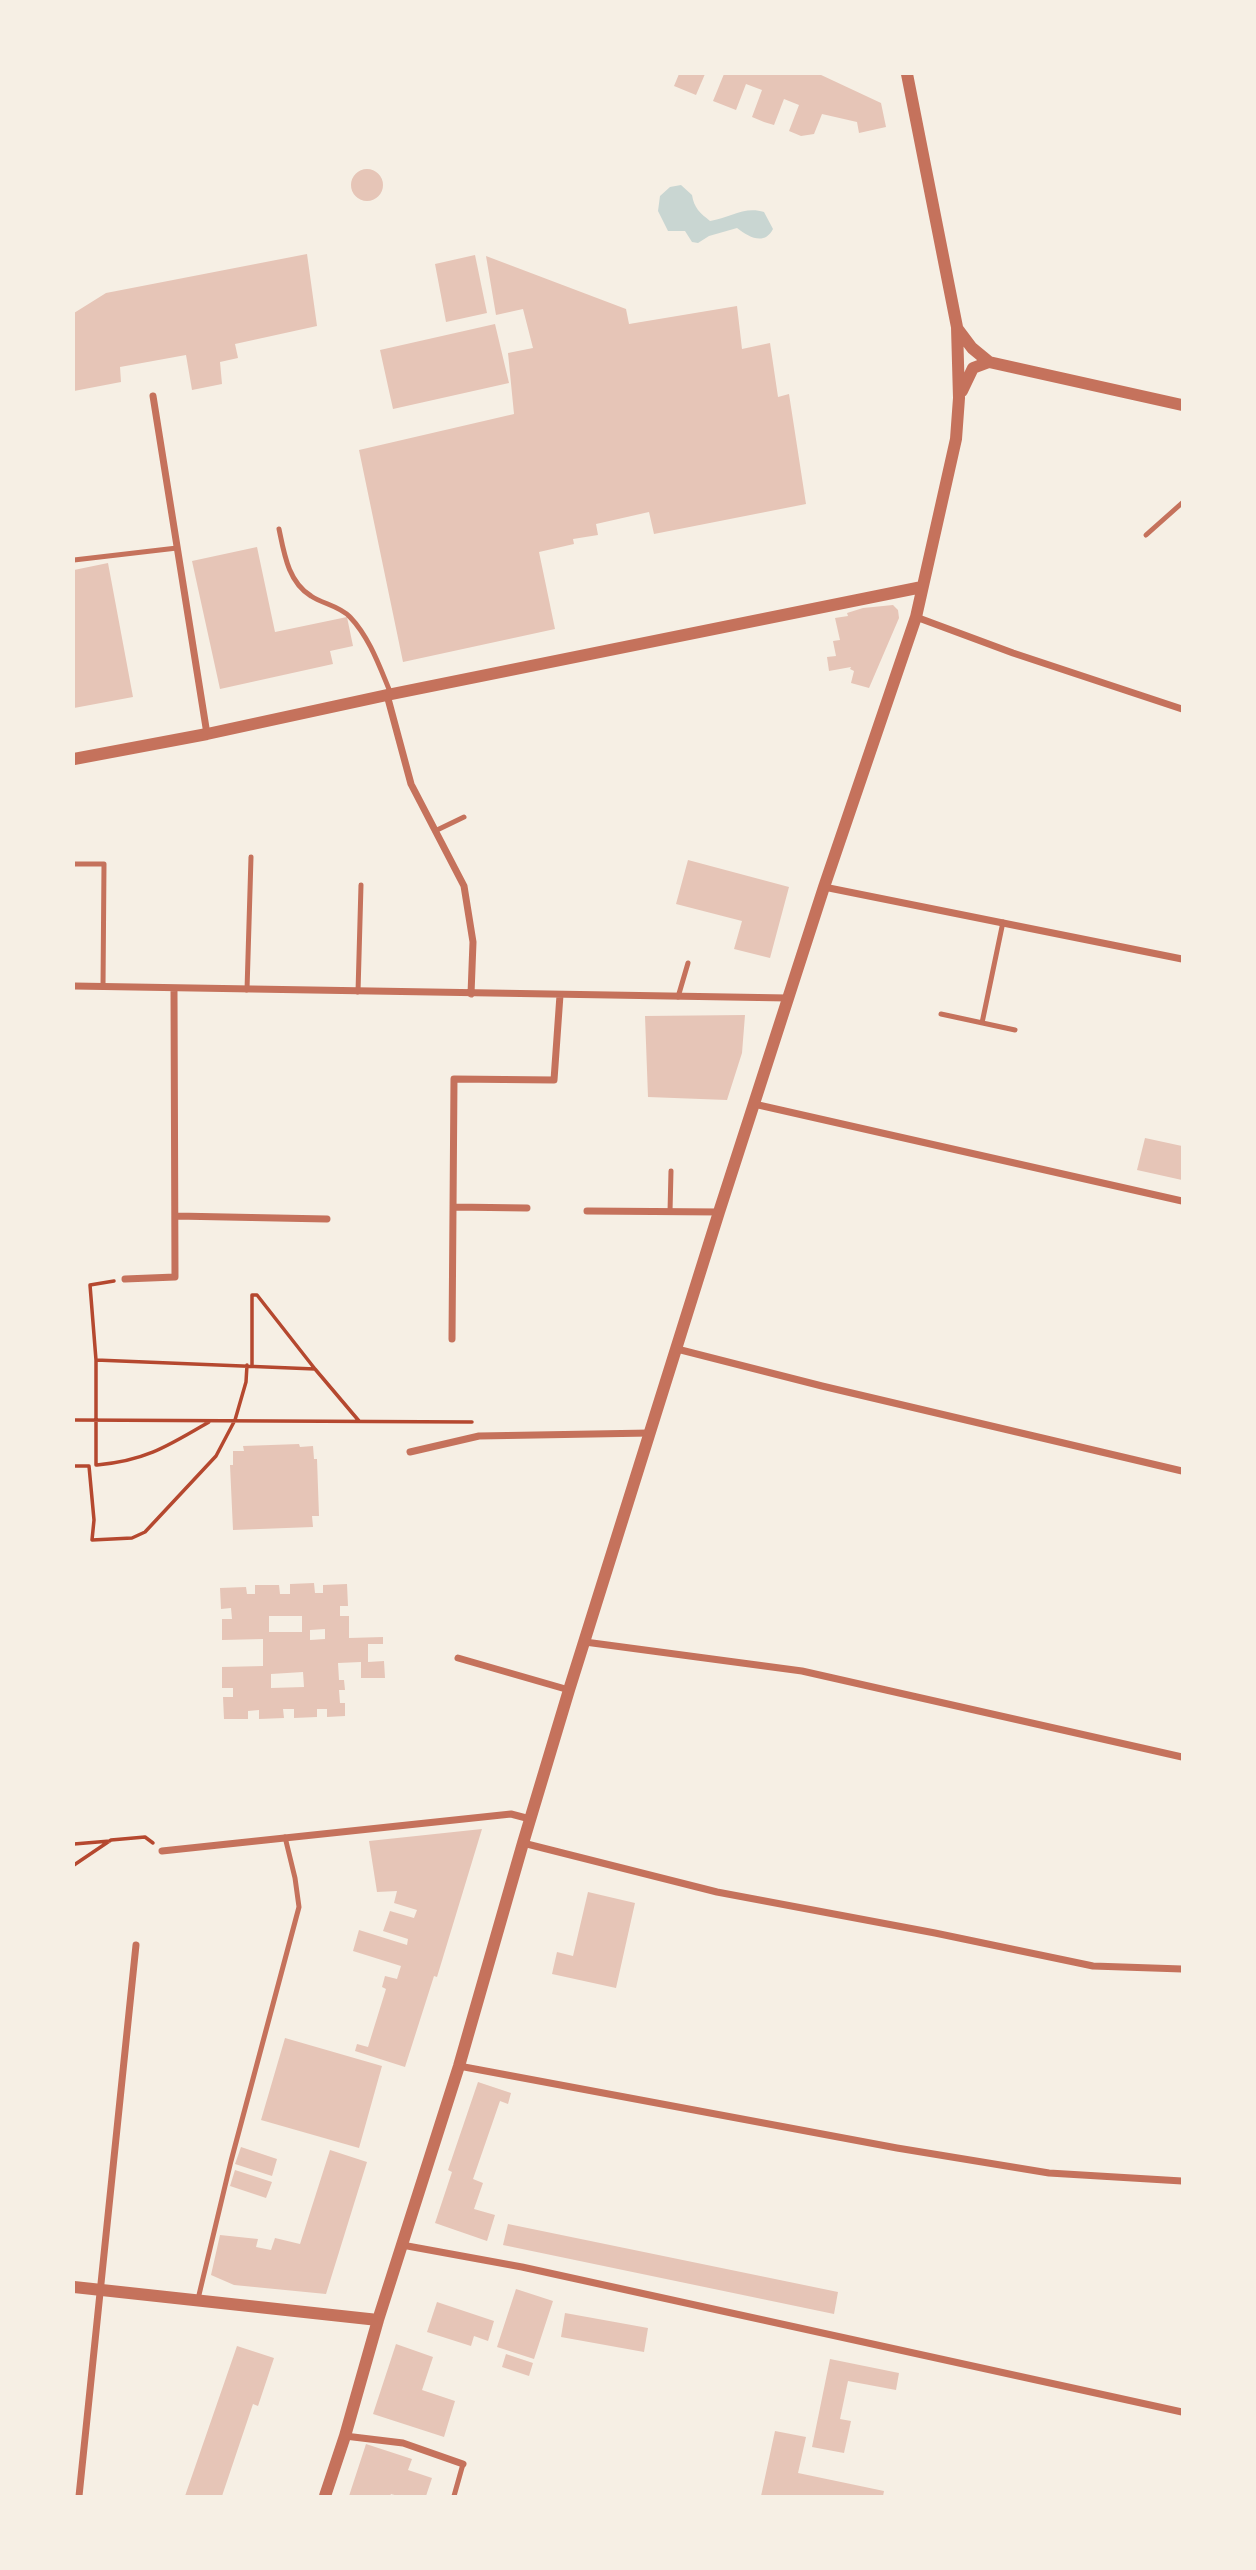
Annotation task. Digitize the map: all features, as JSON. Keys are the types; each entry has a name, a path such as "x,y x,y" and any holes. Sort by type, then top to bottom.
{"street":[{"path":"325,2497 459,2066 569,1690 719,1212 824,887 916,617 956,439 959,398 957,327 907,74"},
{"path":"957,327 972,348 989,362 1182,405"},
{"path":"959,398 973,368 989,362"},
{"path":"153,396 208,734"},
{"path":"74,759 208,734 922,587"},
{"path":"916,617 1013,653 1182,709"},
{"path":"389,695 411,784 464,886 473,942 471,994"},
{"path":"824,887 1182,959"},
{"path":"74,986 789,999"},
{"path":"125,1279 175,1277 174,988"},
{"path":"452,1339 454,1079 554,1080 560,995"},
{"path":"754,1104 1182,1201"},
{"path":"453,1207 527,1208"},
{"path":"587,1211 719,1212"},
{"path":"176,1216 327,1219"},
{"path":"677,1349 1182,1471"},
{"path":"410,1452 479,1436 650,1433"},
{"path":"585,1642 802,1671 1182,1757"},
{"path":"458,1658 569,1690"},
{"path":"162,1851 511,1814 530,1819"},
{"path":"523,1843 717,1892 1093,1966 1182,1969"},
{"path":"79,2497 136,1945"},
{"path":"459,2066 1049,2173 1182,2181"},
{"path":"402,2245 522,2267 1182,2412"},
{"path":"74,2287 378,2320"},
{"path":"345,2436 402,2443 463,2465"}],"lane":[{"path":"1146,535 1182,503"},
{"path":"279,529 284,555 296,581 311,596 349,616 372,649 389,695"},
{"path":"74,560 177,548"},
{"path":"435,831 464,817"},
{"path":"247,990 251,857"},
{"path":"74,864 104,864 103,987"},
{"path":"358,992 361,885"},
{"path":"982,1023 1003,922"},
{"path":"678,997 688,963"},
{"path":"941,1014 1015,1030"},
{"path":"670,1212 671,1171"},
{"path":"198,2300 225,2185 299,1907 285,1837"},
{"path":"454,2497 463,2465"}],"path":[{"path":"96,1465 96,1360 90,1285 125,1279"},
{"path":"89,1466 94,1520 92,1540 132,1538 145,1532 174,1503 189,1482 208,1467 235,1420 250,1365 252,1295 257,1294 359,1421"},
{"path":"96,1360 315,1369"},
{"path":"74,1420 481,1422"},
{"path":"74,1466 127,1462 158,1451 211,1421"},
{"path":"74,1843 145,1837 162,1851"},
{"path":"74,1865 111,1840"}],"shaded area":[{"path":"681,185 692,195 698,210 710,221 750,210 764,212 773,229 761,239 751,237 737,228 709,236 698,243 692,242 685,231 668,231 658,211 660,196 670,187"}],"building":[{"path":"679,74 705,74 696,95 674,86"},
{"path":"724,74 819,74 881,103 886,127 859,133 857,122 822,114 814,134 801,136 789,131 799,105 784,99 774,125 752,117 762,90 746,84 736,110 713,101"},
{"path":"367,169 379,173 383,185 379,197 367,201 355,197 351,185 355,173"},
{"path":"307,254 317,326 235,344 238,358 220,362 222,384 192,390 186,355 120,367 121,382 74,391 74,313 106,293"},
{"path":"475,255 487,313 446,322 435,264"},
{"path":"486,256 626,309 629,324 737,306 742,349 770,343 778,397 789,394 806,504 654,534 649,512 596,524 598,535 573,539 574,544 539,552 555,629 403,662 359,450 514,414 508,353 533,348 523,309 496,315"},
{"path":"495,324 509,383 393,409 380,350"},
{"path":"257,547 275,632 347,617 353,646 330,651 333,664 220,689 192,561"},
{"path":"108,563 133,697 74,708 74,570"},
{"path":"893,605 898,610 899,618 869,688 851,683 854,671 851,667 829,671 827,657 836,656 833,641 840,640 835,618 848,616 847,613 863,608"},
{"path":"688,860 789,887 770,958 734,949 742,921 676,904"},
{"path":"745,1015 742,1053 727,1100 648,1097 645,1016"},
{"path":"1145,1138 1182,1146 1182,1180 1137,1170"},
{"path":"299,1444 300,1447 313,1446 314,1459 317,1459 319,1516 312,1516 313,1527 233,1530 230,1465 233,1465 233,1451 244,1451 243,1446"},
{"path":"314,1583 315,1593 323,1593 323,1585 347,1584 348,1606 340,1606 340,1616 349,1616 349,1638 383,1637 383,1644 368,1644 368,1662 384,1661 385,1678 361,1678 361,1662 338,1663 339,1680 344,1680 345,1690 339,1690 340,1703 345,1703 345,1716 327,1717 327,1709 317,1709 317,1717 294,1718 294,1709 283,1709 284,1718 259,1719 259,1710 248,1711 248,1719 224,1719 223,1697 233,1697 233,1688 222,1688 222,1667 263,1666 263,1639 222,1640 222,1619 232,1619 231,1608 221,1609 220,1588 246,1587 247,1594 255,1594 255,1585 279,1585 280,1594 290,1594 290,1584","holes":["269,1616 302,1616 302,1632 269,1632","325,1629 325,1639 310,1640 310,1630","303,1672 304,1687 271,1688 271,1674"]},
{"path":"482,1829 437,1977 434,1976 405,2067 355,2051 357,2044 368,2047 386,1989 382,1987 385,1976 397,1979 401,1966 353,1951 359,1930 407,1945 408,1939 383,1931 390,1911 414,1918 417,1910 394,1903 397,1891 377,1892 369,1841"},
{"path":"588,1892 635,1903 616,1988 552,1974 557,1952 573,1956"},
{"path":"285,2038 382,2066 359,2148 261,2120"},
{"path":"478,2082 511,2093 508,2104 500,2101 473,2179 483,2183 474,2209 495,2215 487,2241 435,2223 452,2172 448,2170"},
{"path":"241,2147 277,2159 272,2176 235,2164"},
{"path":"330,2150 367,2162 326,2294 234,2285 211,2275 220,2235 258,2239 256,2247 271,2250 275,2238 300,2244"},
{"path":"235,2170 272,2182 266,2198 230,2186"},
{"path":"508,2224 838,2292 834,2314 503,2245"},
{"path":"516,2289 553,2301 534,2359 497,2347"},
{"path":"437,2302 494,2321 488,2341 474,2336 471,2346 427,2332"},
{"path":"565,2313 648,2328 644,2352 561,2337"},
{"path":"396,2344 433,2357 422,2390 455,2401 444,2437 373,2414"},
{"path":"237,2346 274,2358 258,2406 253,2404 222,2496 185,2496"},
{"path":"506,2354 533,2363 529,2376 502,2367"},
{"path":"830,2359 899,2373 896,2390 848,2381 840,2419 851,2421 844,2453 812,2447"},
{"path":"775,2431 806,2437 798,2473 884,2491 883,2496 761,2496"},
{"path":"366,2444 412,2459 408,2470 432,2478 426,2496 349,2496"}]}
